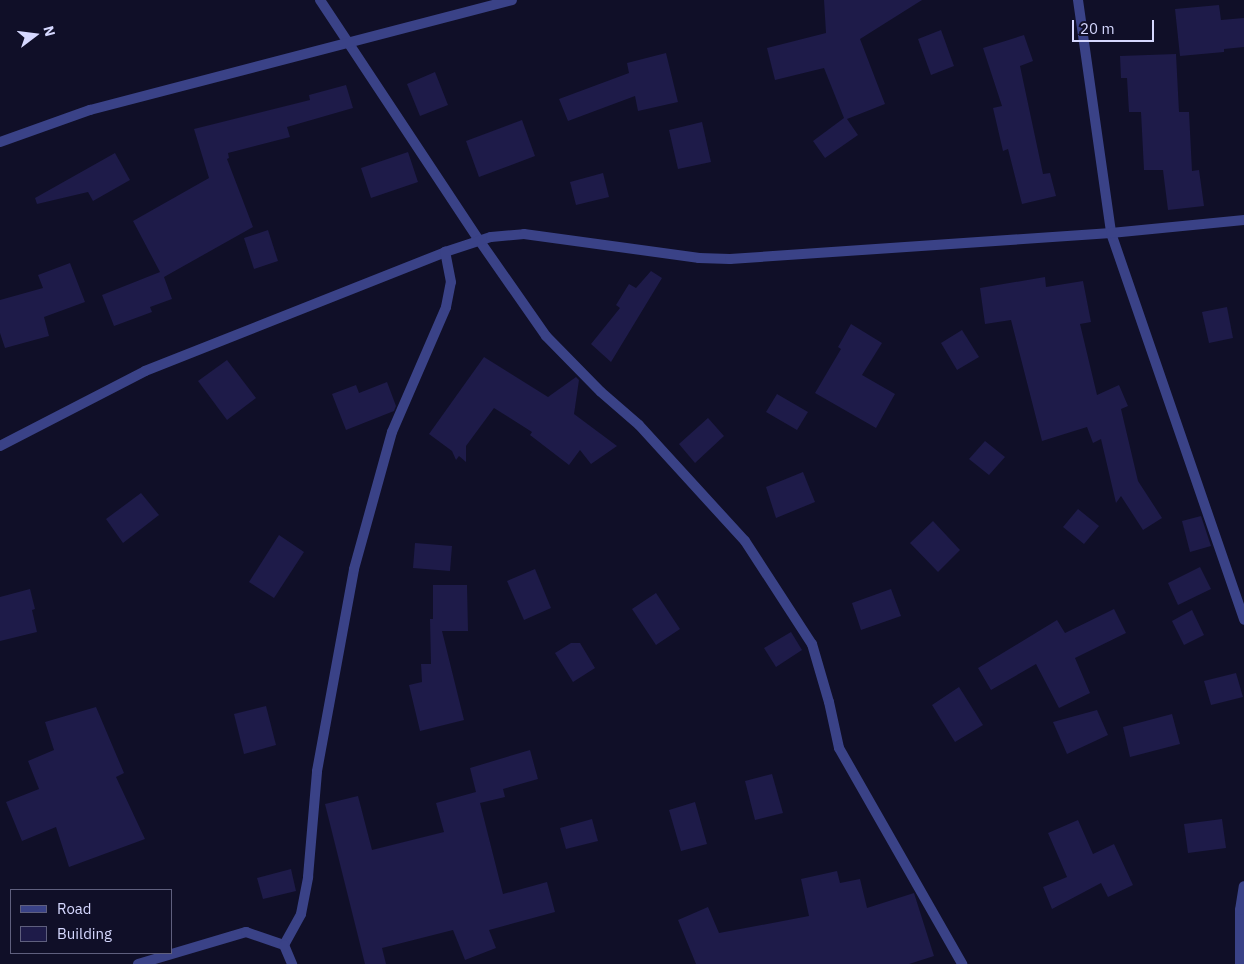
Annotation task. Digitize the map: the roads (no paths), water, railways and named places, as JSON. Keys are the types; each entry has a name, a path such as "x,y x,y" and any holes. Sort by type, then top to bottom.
{"street":[{"path":"320,0 479,240 546,336 601,392 639,425 745,541 812,644 829,702 839,748 962,964"},
{"path":"0,142 83,112 512,0"},
{"path":"1078,0 1111,233 1244,620"},
{"path":"0,446 145,371 479,240 524,234 699,258 730,259 1111,233 1244,220"},
{"path":"284,945 301,914 308,877 317,772 354,569 392,432 446,307 451,282 446,252"},
{"path":"1240,964 1240,910 1244,886"},
{"path":"172,954 246,932 284,945 292,964"},
{"path":"138,964 172,954"}]}
